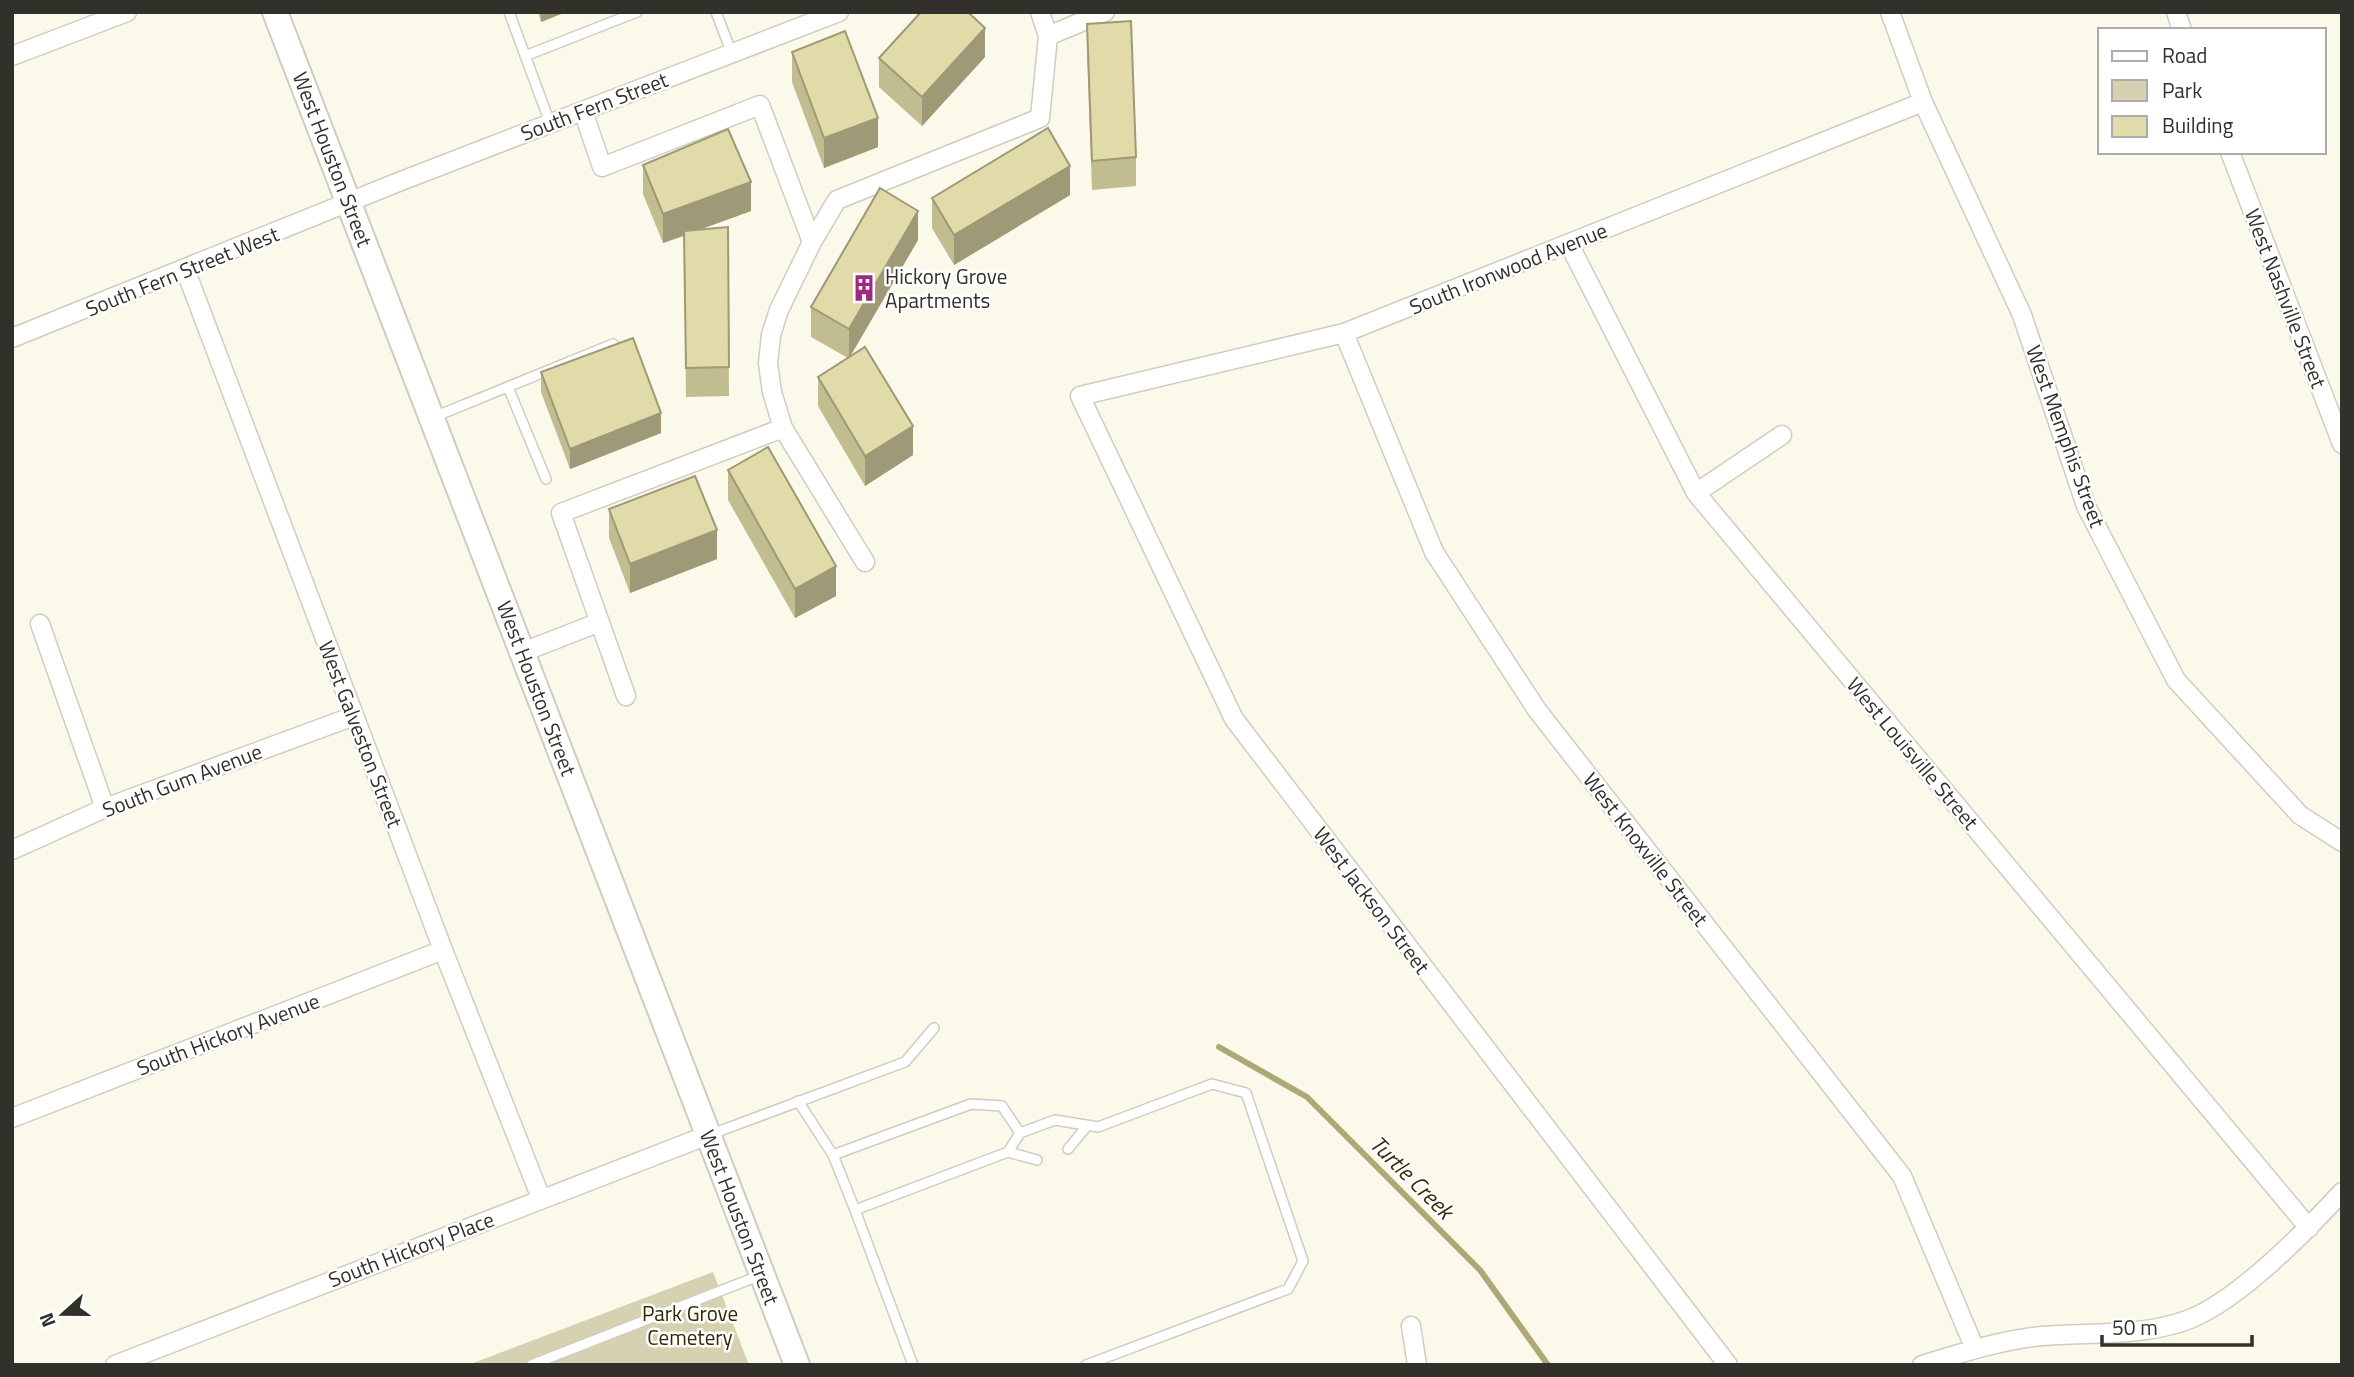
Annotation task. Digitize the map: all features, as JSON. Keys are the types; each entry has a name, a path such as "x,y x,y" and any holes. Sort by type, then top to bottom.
{"main road":[{"name":"West Houston Street","path":"275,12 797,1365"}],"street":[{"path":"12,56 127,12"},
{"name":"South Fern Street","path":"350,202 839,12"},
{"path":"865,562 783,428 770,382 768,363 771,335 779,310 812,242 837,200 1040,118 1048,36 1040,12"},
{"path":"1048,36 1105,12"},
{"name":"West Memphis Street","path":"1890,12 1923,102 2022,315 2086,506 2176,680 2300,815 2342,842"},
{"name":"South Ironwood Avenue","path":"1080,396 1344,332 1923,102"},
{"path":"583,111 602,167 760,105 812,242"},
{"name":"West Nashville Street","path":"2231,154 2342,444"},
{"name":"South Fern Street West","path":"12,338 350,202"},
{"name":"West Louisville Street","path":"1569,244 1696,493 2309,1228"},
{"name":"West Galveston Street","path":"185,269 443,950 541,1198"},
{"name":"West Knoxville Street","path":"1344,332 1434,552 1537,710 1902,1175 1976,1349"},
{"name":"West Jackson Street","path":"1080,396 1234,719 1728,1365"},
{"path":"626,696 561,513 783,428"},
{"path":"1696,493 1782,435"},
{"path":"523,652 600,622"},
{"path":"40,624 105,808"},
{"name":"South Gum Avenue","path":"12,850 105,808 354,716"},
{"name":"South Hickory Avenue","path":"12,1118 443,950"},
{"name":"South Hickory Place","path":"115,1365 708,1135"},
{"path":"1922,1365 1976,1349 2038,1336 2153,1330 2191,1318 2228,1297 2309,1228 2342,1192"},
{"path":"1411,1325 1418,1365"}],"lane":[{"path":"509,12 550,123"},
{"path":"716,12 732,54"},
{"path":"525,56 635,13"},
{"path":"433,417 613,344"},
{"path":"508,387 546,479"},
{"path":"708,1135 905,1062 934,1028"},
{"path":"1008,1152 1020,1133 1055,1120 1098,1127 1212,1084 1246,1093 1303,1261 1289,1289 1086,1365"},
{"path":"798,1101 833,1155 913,1365"},
{"path":"833,1155 971,1104 1002,1106 1020,1133"},
{"path":"1068,1149 1087,1126"},
{"path":"855,1210 1008,1152 1037,1160"},
{"path":"531,1365 762,1275"}],"green space":[{"name":"Park Grove Cemetery","path":"713,1272 749,1365 468,1365"}],"building":[{"path":"921,12 968,12 985,28 922,97 879,58"},
{"path":"1131,21 1136,157 1092,161 1087,24"},
{"path":"845,31 878,118 824,138 792,52"},
{"path":"1048,128 1070,166 954,235 932,198"},
{"path":"728,129 751,182 663,214 643,165"},
{"path":"880,188 918,211 849,329 811,307"},
{"path":"728,227 729,367 686,368 684,231"},
{"path":"633,338 661,413 570,449 541,372"},
{"path":"865,347 913,426 865,456 818,377"},
{"path":"768,447 836,566 795,589 728,470"},
{"path":"695,476 717,530 630,564 609,509"}],"waterway":[{"name":"Turtle Creek","path":"1219,1047 1307,1097 1480,1270 1548,1365"}],"place":[{"name":"Hickory Grove Apartments","path":"864,288"}]}
